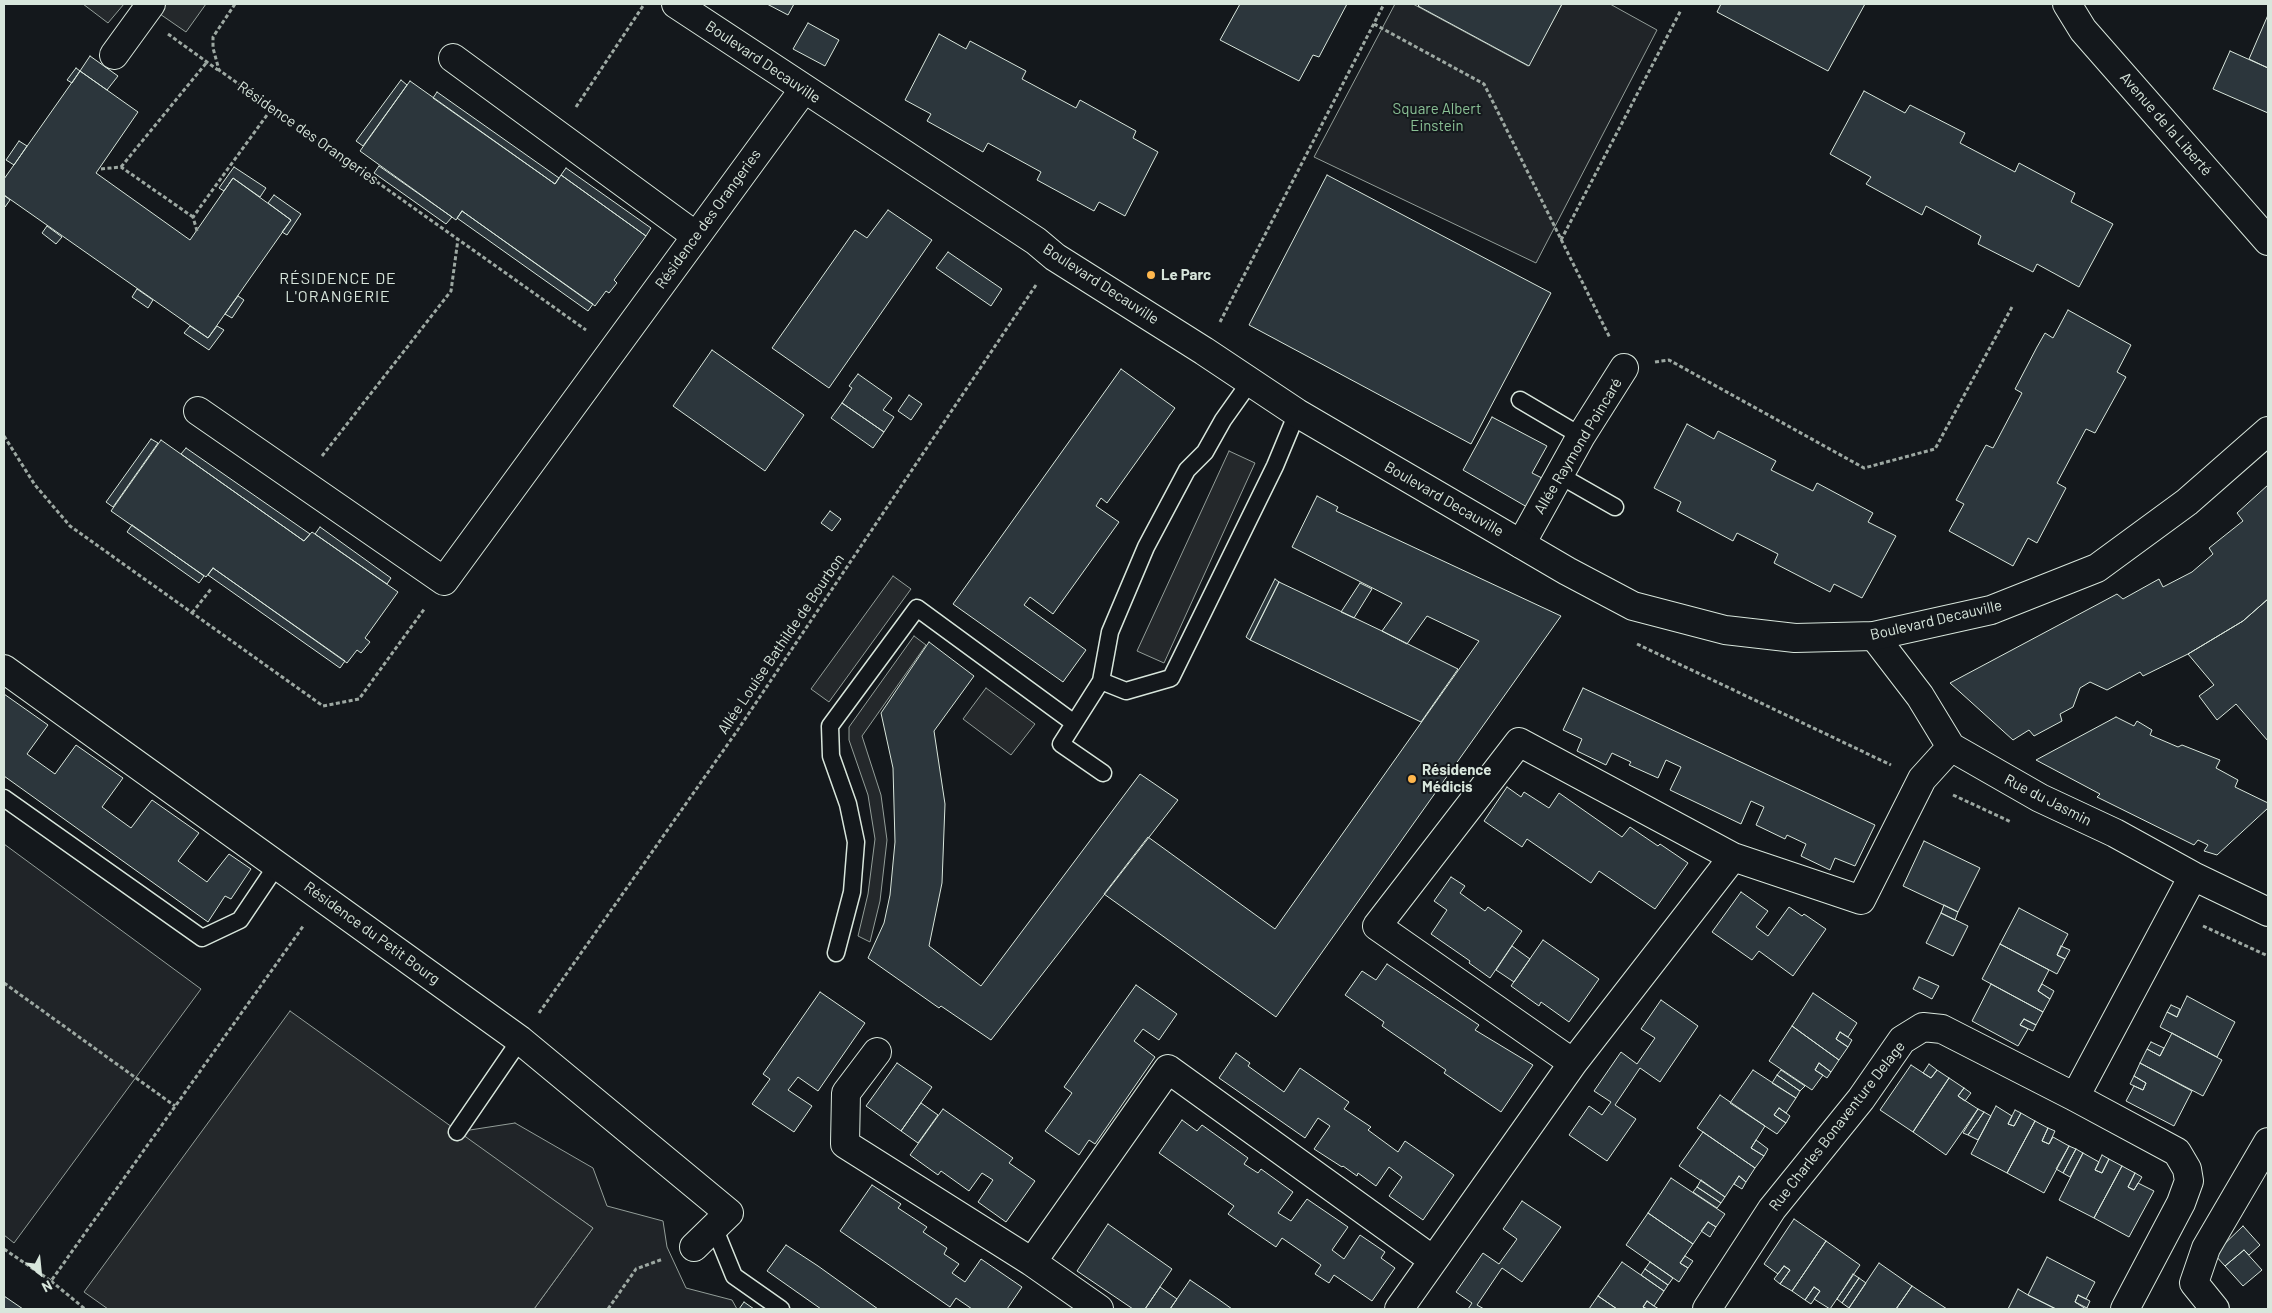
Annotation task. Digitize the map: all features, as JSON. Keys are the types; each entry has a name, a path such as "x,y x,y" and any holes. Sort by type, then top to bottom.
{"street":[{"name":"Boulevard Decauville","path":"676,4 1036,241 1055,256 1297,413 1520,544 1633,606 1715,628 1796,638 1874,636 1991,610 2097,568 2187,502 2268,431"},
{"name":"Avenue de la Liberté","path":"2067,4 2083,30 2268,241"},
{"path":"114,56 147,10"},
{"path":"453,58 696,236"},
{"name":"Résidence des Orangeries","path":"444,581 804,89"},
{"name":"Allée Raymond Poincaré","path":"1520,544 1581,436 1624,368"},
{"path":"198,411 444,581"},
{"name":"Rue du Jasmin","path":"1874,636 1920,696 1951,747 2040,798 2268,912"},
{"name":"Résidence du Petit Bourg","path":"4,669 520,1040 721,1220"},
{"path":"1573,1063 1377,926 1519,742 1733,856 1861,900 1922,779 1951,747"},
{"path":"1399,1309 1573,1063 1733,856"},
{"path":"2075,1097 2193,876"},
{"name":"Rue Charles Bonaventure Delage","path":"1718,1305 1772,1209 1861,1099 1902,1040 1923,1027 1942,1029 2177,1152 2187,1168 2189,1180 2181,1203 2125,1309"},
{"path":"876,1052 846,1093 845,1144 1032,1262 1099,1309"},
{"path":"1032,1262 1168,1069 1433,1260"},
{"path":"2216,1309 2194,1283 2206,1248 2268,1142"},
{"path":"694,1247 721,1220"}],"lane":[{"path":"1103,773 1061,744 1101,681 1110,632 1146,547 1187,470 1205,452 1223,420 1250,382"},
{"path":"1520,400 1581,436"},
{"path":"1101,681 1126,691 1171,678 1275,466 1297,413"},
{"path":"1559,475 1616,507"},
{"path":"836,953 852,892 856,842 848,804 831,756 830,726 918,608 1074,723"},
{"path":"4,798 202,938 240,920 277,865"},
{"path":"457,1132 520,1040"},
{"path":"721,1220 734,1276 781,1309"}],"path":[{"path":"219,70 213,48 213,37 235,4"},
{"path":"557,134 644,4"},
{"path":"1204,351 1384,4"},
{"name":"Résidence des Orangeries","path":"147,10 208,62 613,350"},
{"path":"1561,240 1680,10"},
{"path":"1374,24 1484,84 1561,240"},
{"path":"121,167 208,62"},
{"path":"193,217 272,108"},
{"path":"101,169 121,167 193,217 197,230"},
{"path":"301,482 451,291 458,239"},
{"name":"Allée Raymond Poincaré","path":"1561,240 1624,368"},
{"name":"Allée Louise Bathilde de Bourbon","path":"520,1040 737,731 1055,256"},
{"path":"1624,368 1669,360 1864,468 1936,449 2012,307"},
{"path":"4,436 35,485 70,526 323,706 359,699 444,581"},
{"path":"192,613 211,589"},
{"path":"51,1281 323,898"},
{"path":"4,983 175,1106"},
{"path":"608,1309 636,1269 694,1247"},
{"path":"4,1249 51,1281 85,1309"}],"green space":[{"name":"Square Albert Einstein","path":"1395,4 1413,4 1528,66 1562,4 1610,4 1657,30 1536,263 1314,157"},
{"path":"4,844 201,989 14,1243 4,1235"},
{"path":"515,1123 593,1168 607,1206 663,1221 667,1247 686,1288 732,1300 737,1309 534,1309 593,1228 457,1132"}],"shaded area":[{"path":"83,4 124,4 108,23"},
{"path":"163,4 206,4 186,32 157,12"},
{"path":"1229,451 1255,463 1164,663 1137,651"},
{"path":"893,576 911,589 829,702 811,689"},
{"path":"914,636 926,645 862,736 881,795 887,840 880,901 870,942 858,936 868,894 875,839 868,795 849,740 849,727"},
{"path":"986,688 1035,724 1011,755 963,719"},
{"path":"290,1011 593,1228 534,1309 108,1309 84,1292"}],"building":[{"path":"767,4 794,4 788,15"},
{"path":"1240,4 1347,4 1319,57 1313,55 1299,81 1220,40"},
{"path":"1420,4 1562,4 1529,66 1418,6"},
{"path":"1721,4 1865,4 1828,71 1717,12"},
{"path":"2268,15 2268,68 2249,59"},
{"path":"808,23 839,40 825,66 793,49"},
{"path":"939,34 966,49 970,41 1026,71 1022,79 1076,108 1080,100 1136,131 1133,138 1158,152 1125,216 1099,202 1094,211 1037,180 1041,172 988,143 983,152 927,121 931,114 905,100"},
{"path":"2230,51 2268,68 2268,113 2213,89"},
{"path":"90,56 118,76 107,90 80,71"},
{"path":"76,68 80,71 72,83 67,80"},
{"path":"80,71 138,112 96,173 190,240 233,178 291,220 208,338 4,195 4,179"},
{"path":"401,80 407,85 363,146 356,141"},
{"path":"410,81 555,184 561,175 646,236 614,280 617,283 609,293 606,291 595,306 462,211 456,220 360,151"},
{"path":"1864,91 1905,113 1910,105 1965,133 1960,143 2015,172 2019,163 2075,193 2071,202 2113,224 2079,287 2037,264 2033,272 1978,244 1981,236 1926,206 1922,215 1866,184 1871,177 1830,154"},
{"path":"437,92 559,178 555,184 433,98"},
{"path":"19,141 27,146 14,165 6,160"},
{"path":"379,166 452,217 446,224 374,173"},
{"path":"234,167 266,188 260,197 233,178 224,191 219,188"},
{"path":"566,168 651,228 646,236 561,175"},
{"path":"1327,175 1551,293 1471,444 1249,325"},
{"path":"4,195 10,200 5,207 4,206"},
{"path":"274,195 301,214 287,235 282,232 291,220 268,203"},
{"path":"888,210 932,240 829,388 772,348 855,230 867,238"},
{"path":"462,211 593,304 588,311 457,218"},
{"path":"47,226 62,237 56,244 42,233"},
{"path":"948,252 1002,289 991,306 936,268"},
{"path":"137,289 153,300 148,308 132,297"},
{"path":"238,296 244,300 232,318 225,314"},
{"path":"2068,310 2131,345 2117,372 2126,377 2095,433 2086,429 2057,483 2066,488 2037,543 2028,538 2013,566 1949,531 1964,504 1956,500 1986,445 1993,448 2022,393 2015,389 2037,347 2045,333 2053,338"},
{"path":"190,326 208,338 217,326 224,330 209,350 184,333"},
{"path":"712,350 804,415 765,471 673,406"},
{"path":"1121,369 1175,408 1107,503 1101,498 1096,506 1119,522 1053,614 1030,597 1024,605 1086,650 1063,682 953,604"},
{"path":"858,374 892,398 883,410 894,417 884,432 842,403 852,388 849,386"},
{"path":"909,395 922,404 911,420 898,411"},
{"path":"842,403 884,432 873,448 831,418"},
{"path":"1492,417 1547,446 1532,473 1542,478 1527,507 1463,470"},
{"path":"1687,424 1714,439 1718,431 1776,461 1771,470 1813,491 1817,483 1873,513 1868,522 1896,536 1862,598 1834,584 1830,592 1774,563 1778,554 1737,533 1733,541 1677,511 1681,502 1654,488"},
{"path":"151,439 158,443 113,507 106,502"},
{"path":"161,440 304,541 312,532 398,592 365,638 370,642 361,653 357,650 347,663 213,568 206,577 111,511"},
{"path":"186,448 310,534 304,541 181,454"},
{"path":"2268,485 2268,599 2243,621 2188,654 2143,676 2140,672 2107,690 2090,682 2080,688 2073,707 2060,714 2062,721 2034,736 2029,730 2013,740 1950,683 2117,594 2123,599 2159,579 2163,587 2192,572 2213,554 2209,548 2243,521 2237,513"},
{"name":"Résidence Médicis","path":"1317,496 1338,507 1336,511 1561,616 1276,1017 1104,894 1148,837 1275,929 1479,641 1427,616 1407,644 1382,631 1402,603 1292,547"},
{"path":"830,511 841,519 832,531 821,523"},
{"path":"132,525 204,576 199,583 127,532"},
{"path":"320,527 391,578 387,584 315,534"},
{"path":"213,568 345,661 340,668 208,575"},
{"path":"1275,579 1279,582 1250,640 1246,637"},
{"path":"1279,582 1458,669 1421,722 1250,640"},
{"path":"1360,583 1372,589 1354,618 1341,612"},
{"path":"2268,599 2268,741 2236,704 2217,720 2199,696 2214,685 2188,654 2243,621"},
{"path":"929,642 974,676 934,731 945,804 942,883 929,946 981,986 1140,774 1178,800 991,1040 941,1006 939,1008 868,958 884,923 890,895 895,842 893,768 881,713"},
{"path":"1583,688 1875,825 1855,866 1835,858 1830,870 1801,856 1806,844 1787,835 1785,839 1756,825 1764,807 1751,801 1741,824 1670,790 1681,767 1666,760 1658,778 1629,765 1631,762 1612,753 1606,765 1577,751 1582,739 1563,730"},
{"path":"4,694 48,725 27,754 55,774 76,745 123,778 102,807 131,828 152,800 199,833 178,861 207,882 229,854 251,869 231,899 225,896 208,922 4,776"},
{"path":"2116,717 2134,726 2137,721 2152,730 2150,735 2178,747 2182,745 2220,760 2216,768 2238,780 2235,787 2268,803 2268,808 2217,855 2204,851 2208,845 2198,840 2194,845 2097,797 2100,794 2036,760"},
{"path":"1507,787 1521,797 1524,792 1549,808 1559,793 1622,837 1630,827 1688,863 1655,909 1599,871 1591,883 1527,839 1522,847 1484,821"},
{"path":"1924,841 1980,868 1958,912 1903,886"},
{"path":"1451,877 1465,886 1460,893 1485,911 1488,907 1522,931 1490,978 1469,963 1470,961 1431,934 1447,910 1434,901"},
{"path":"1741,892 1768,911 1756,927 1768,936 1789,907 1802,916 1804,914 1826,929 1793,976 1759,951 1752,960 1712,932"},
{"path":"1944,905 1958,912 1955,920 1941,913"},
{"path":"2019,908 2068,934 2057,955 2065,959 2057,974 2000,944"},
{"path":"1941,913 1968,926 1953,956 1926,943"},
{"path":"1543,940 1599,979 1569,1022 1541,1002 1539,1006 1511,986"},
{"path":"2000,944 2049,970 2038,991 2050,999 2043,1012 1982,979"},
{"path":"1512,946 1530,959 1514,982 1496,970"},
{"path":"2061,946 2070,950 2065,959 2057,955"},
{"path":"1387,964 1479,1025 1475,1030 1533,1065 1501,1112 1444,1073 1446,1070 1382,1026 1384,1022 1345,995 1362,971 1376,980"},
{"path":"1919,977 1939,986 1932,999 1913,989"},
{"path":"1991,984 2043,1012 2036,1025 2024,1019 2020,1025 2028,1029 2018,1046 1972,1021"},
{"path":"2042,984 2054,991 2050,999 2038,991"},
{"path":"1136,985 1177,1014 1159,1040 1143,1029 1134,1041 1155,1057 1095,1144 1089,1140 1079,1155 1045,1131 1072,1093 1064,1087"},
{"path":"820,992 865,1023 818,1091 798,1077 788,1090 812,1106 794,1132 752,1104 770,1079 763,1074"},
{"path":"1813,993 1857,1023 1848,1037 1840,1032 1836,1039 1848,1047 1839,1060 1792,1026"},
{"path":"2187,996 2235,1022 2217,1057 2160,1027 2167,1012 2177,1017"},
{"path":"1661,1000 1698,1026 1660,1082 1640,1068 1615,1105 1636,1119 1607,1161 1569,1135 1589,1106 1602,1115 1611,1102 1594,1091 1621,1052 1637,1064 1655,1038 1641,1029"},
{"path":"2171,1005 2180,1009 2177,1017 2167,1012"},
{"path":"2024,1019 2036,1025 2033,1031 2020,1025"},
{"path":"1792,1026 1839,1060 1831,1072 1819,1063 1815,1070 1823,1075 1812,1090 1769,1061"},
{"path":"1840,1032 1852,1040 1848,1047 1836,1039"},
{"path":"2172,1033 2222,1060 2203,1096 2140,1063 2147,1049 2160,1056"},
{"path":"2151,1042 2164,1048 2160,1056 2147,1049"},
{"path":"1236,1053 1250,1063 1248,1066 1284,1092 1300,1068 1349,1102 1344,1109 1371,1127 1368,1130 1398,1152 1405,1141 1454,1175 1423,1220 1389,1196 1402,1177 1389,1167 1376,1186 1358,1173 1357,1176 1314,1149 1330,1126 1318,1118 1305,1138 1219,1078"},
{"path":"897,1063 932,1087 901,1131 866,1106"},
{"path":"1819,1063 1831,1072 1827,1078 1815,1070"},
{"path":"2140,1063 2192,1091 2174,1126 2126,1101 2134,1086 2143,1090 2146,1083 2134,1076"},
{"path":"1929,1064 1937,1070 1931,1078 1923,1073"},
{"path":"1911,1065 1931,1078 1937,1070 1949,1078 1913,1132 1880,1110"},
{"path":"1753,1070 1796,1098 1786,1113 1779,1108 1774,1115 1786,1123 1777,1134 1730,1103"},
{"path":"1781,1070 1805,1086 1800,1091 1777,1075"},
{"path":"1777,1075 1800,1091 1796,1098 1772,1083"},
{"path":"2134,1076 2146,1083 2143,1090 2130,1084"},
{"path":"1949,1078 1964,1088 1958,1096 1978,1109 1946,1155 1913,1132"},
{"path":"1964,1088 1971,1093 1965,1101 1958,1096"},
{"path":"1720,1095 1765,1126 1751,1148 1764,1156 1755,1168 1697,1128"},
{"path":"921,1103 938,1115 918,1143 901,1131"},
{"path":"1996,1106 2012,1116 2008,1124 2014,1126 2021,1113 2035,1121 2007,1173 1971,1154"},
{"path":"1779,1108 1790,1116 1786,1123 1774,1115"},
{"path":"943,1109 1013,1158 1009,1163 1035,1181 1006,1222 978,1202 993,1180 982,1173 969,1191 941,1171 938,1175 910,1155"},
{"path":"1978,1109 1984,1112 1968,1135 1963,1133"},
{"path":"2015,1110 2021,1113 2014,1126 2008,1124"},
{"path":"1984,1112 1991,1116 1978,1140 1968,1135"},
{"path":"1182,1120 1197,1131 1202,1125 1248,1158 1244,1164 1258,1173 1261,1169 1293,1192 1278,1213 1291,1221 1307,1199 1348,1227 1332,1250 1344,1259 1360,1235 1385,1252 1381,1258 1395,1268 1372,1301 1334,1275 1329,1283 1315,1274 1321,1265 1282,1238 1276,1247 1228,1214 1234,1206 1159,1153"},
{"path":"2035,1121 2048,1128 2042,1141 2049,1144 2053,1137 2069,1146 2044,1193 2007,1173"},
{"path":"2048,1128 2055,1131 2049,1144 2042,1141"},
{"path":"1703,1132 1755,1168 1746,1182 1739,1176 1725,1197 1679,1166"},
{"path":"1756,1140 1768,1149 1764,1156 1751,1148"},
{"path":"2069,1146 2076,1149 2063,1173 2056,1169"},
{"path":"2076,1149 2083,1153 2070,1177 2063,1173"},
{"path":"2083,1153 2099,1162 2095,1170 2102,1173 2109,1159 2122,1166 2094,1218 2059,1200"},
{"path":"2102,1155 2109,1159 2102,1173 2095,1170"},
{"path":"2122,1166 2135,1173 2128,1187 2134,1190 2138,1183 2154,1191 2129,1237 2094,1218"},
{"path":"2135,1173 2142,1177 2134,1190 2128,1187"},
{"path":"1739,1176 1746,1182 1742,1189 1734,1184"},
{"path":"1671,1178 1725,1214 1716,1227 1708,1222 1693,1244 1648,1213"},
{"path":"1701,1180 1725,1197 1721,1203 1697,1187"},
{"path":"872,1185 901,1204 898,1208 927,1227 923,1232 947,1248 944,1254 959,1264 952,1273 965,1282 981,1259 1022,1287 1007,1309 972,1309 956,1298 950,1307 840,1231"},
{"path":"1697,1187 1721,1203 1717,1208 1693,1192"},
{"path":"1522,1201 1561,1227 1522,1282 1502,1268 1477,1305 1484,1309 1468,1309 1472,1303 1456,1292 1483,1253 1499,1264 1517,1239 1503,1229"},
{"path":"1648,1213 1693,1244 1680,1263 1688,1268 1679,1282 1626,1245"},
{"path":"1794,1219 1826,1241 1792,1291 1780,1284 1790,1270 1784,1266 1778,1274 1764,1264"},
{"path":"1708,1222 1716,1227 1710,1237 1701,1231"},
{"path":"1108,1224 1172,1269 1145,1309 1133,1309 1077,1271"},
{"path":"2243,1226 2260,1245 2249,1255 2244,1250 2225,1266 2214,1254"},
{"path":"1826,1241 1860,1265 1830,1309 1814,1299 1820,1291 1814,1287 1805,1300 1792,1291"},
{"path":"786,1245 878,1309 821,1309 767,1271"},
{"path":"2244,1250 2262,1270 2243,1286 2225,1266"},
{"path":"1685,1256 1693,1261 1688,1268 1680,1263"},
{"path":"2047,1257 2095,1282 2086,1299 2078,1295 2075,1302 2086,1309 2056,1309 2028,1295"},
{"path":"1622,1262 1664,1291 1654,1306 1647,1301 1643,1307 1647,1309 1617,1309 1598,1296"},
{"path":"1650,1262 1673,1278 1668,1285 1645,1269"},
{"path":"1879,1263 1912,1286 1896,1309 1849,1308"},
{"path":"1784,1266 1790,1270 1780,1284 1774,1279"},
{"path":"1645,1269 1668,1285 1664,1291 1641,1275"},
{"path":"1853,1274 1859,1278 1842,1303 1837,1299"},
{"path":"1859,1278 1866,1283 1849,1308 1842,1303"},
{"path":"1190,1280 1218,1299 1232,1309 1170,1309"},
{"path":"1912,1286 1947,1309 1896,1309"},
{"path":"1160,1287 1177,1299 1170,1309 1145,1309"},
{"path":"1814,1287 1820,1291 1811,1304 1805,1300"},
{"path":"2018,1289 2028,1295 2056,1309 2008,1309"},
{"path":"2078,1295 2090,1301 2087,1308 2075,1302"},
{"path":"4,1296 23,1309 4,1309"},
{"path":"1598,1296 1617,1309 1589,1309"},
{"path":"1647,1301 1659,1309 1643,1307"},
{"path":"744,1302 754,1309 739,1309"}],"place":[{"name":"Le Parc","path":"1151,275"},
{"name":"Résidence Médicis","path":"1412,779"}],"district":[{"name":"RÉSIDENCE DE L'ORANGERIE","path":"338,288"}]}
